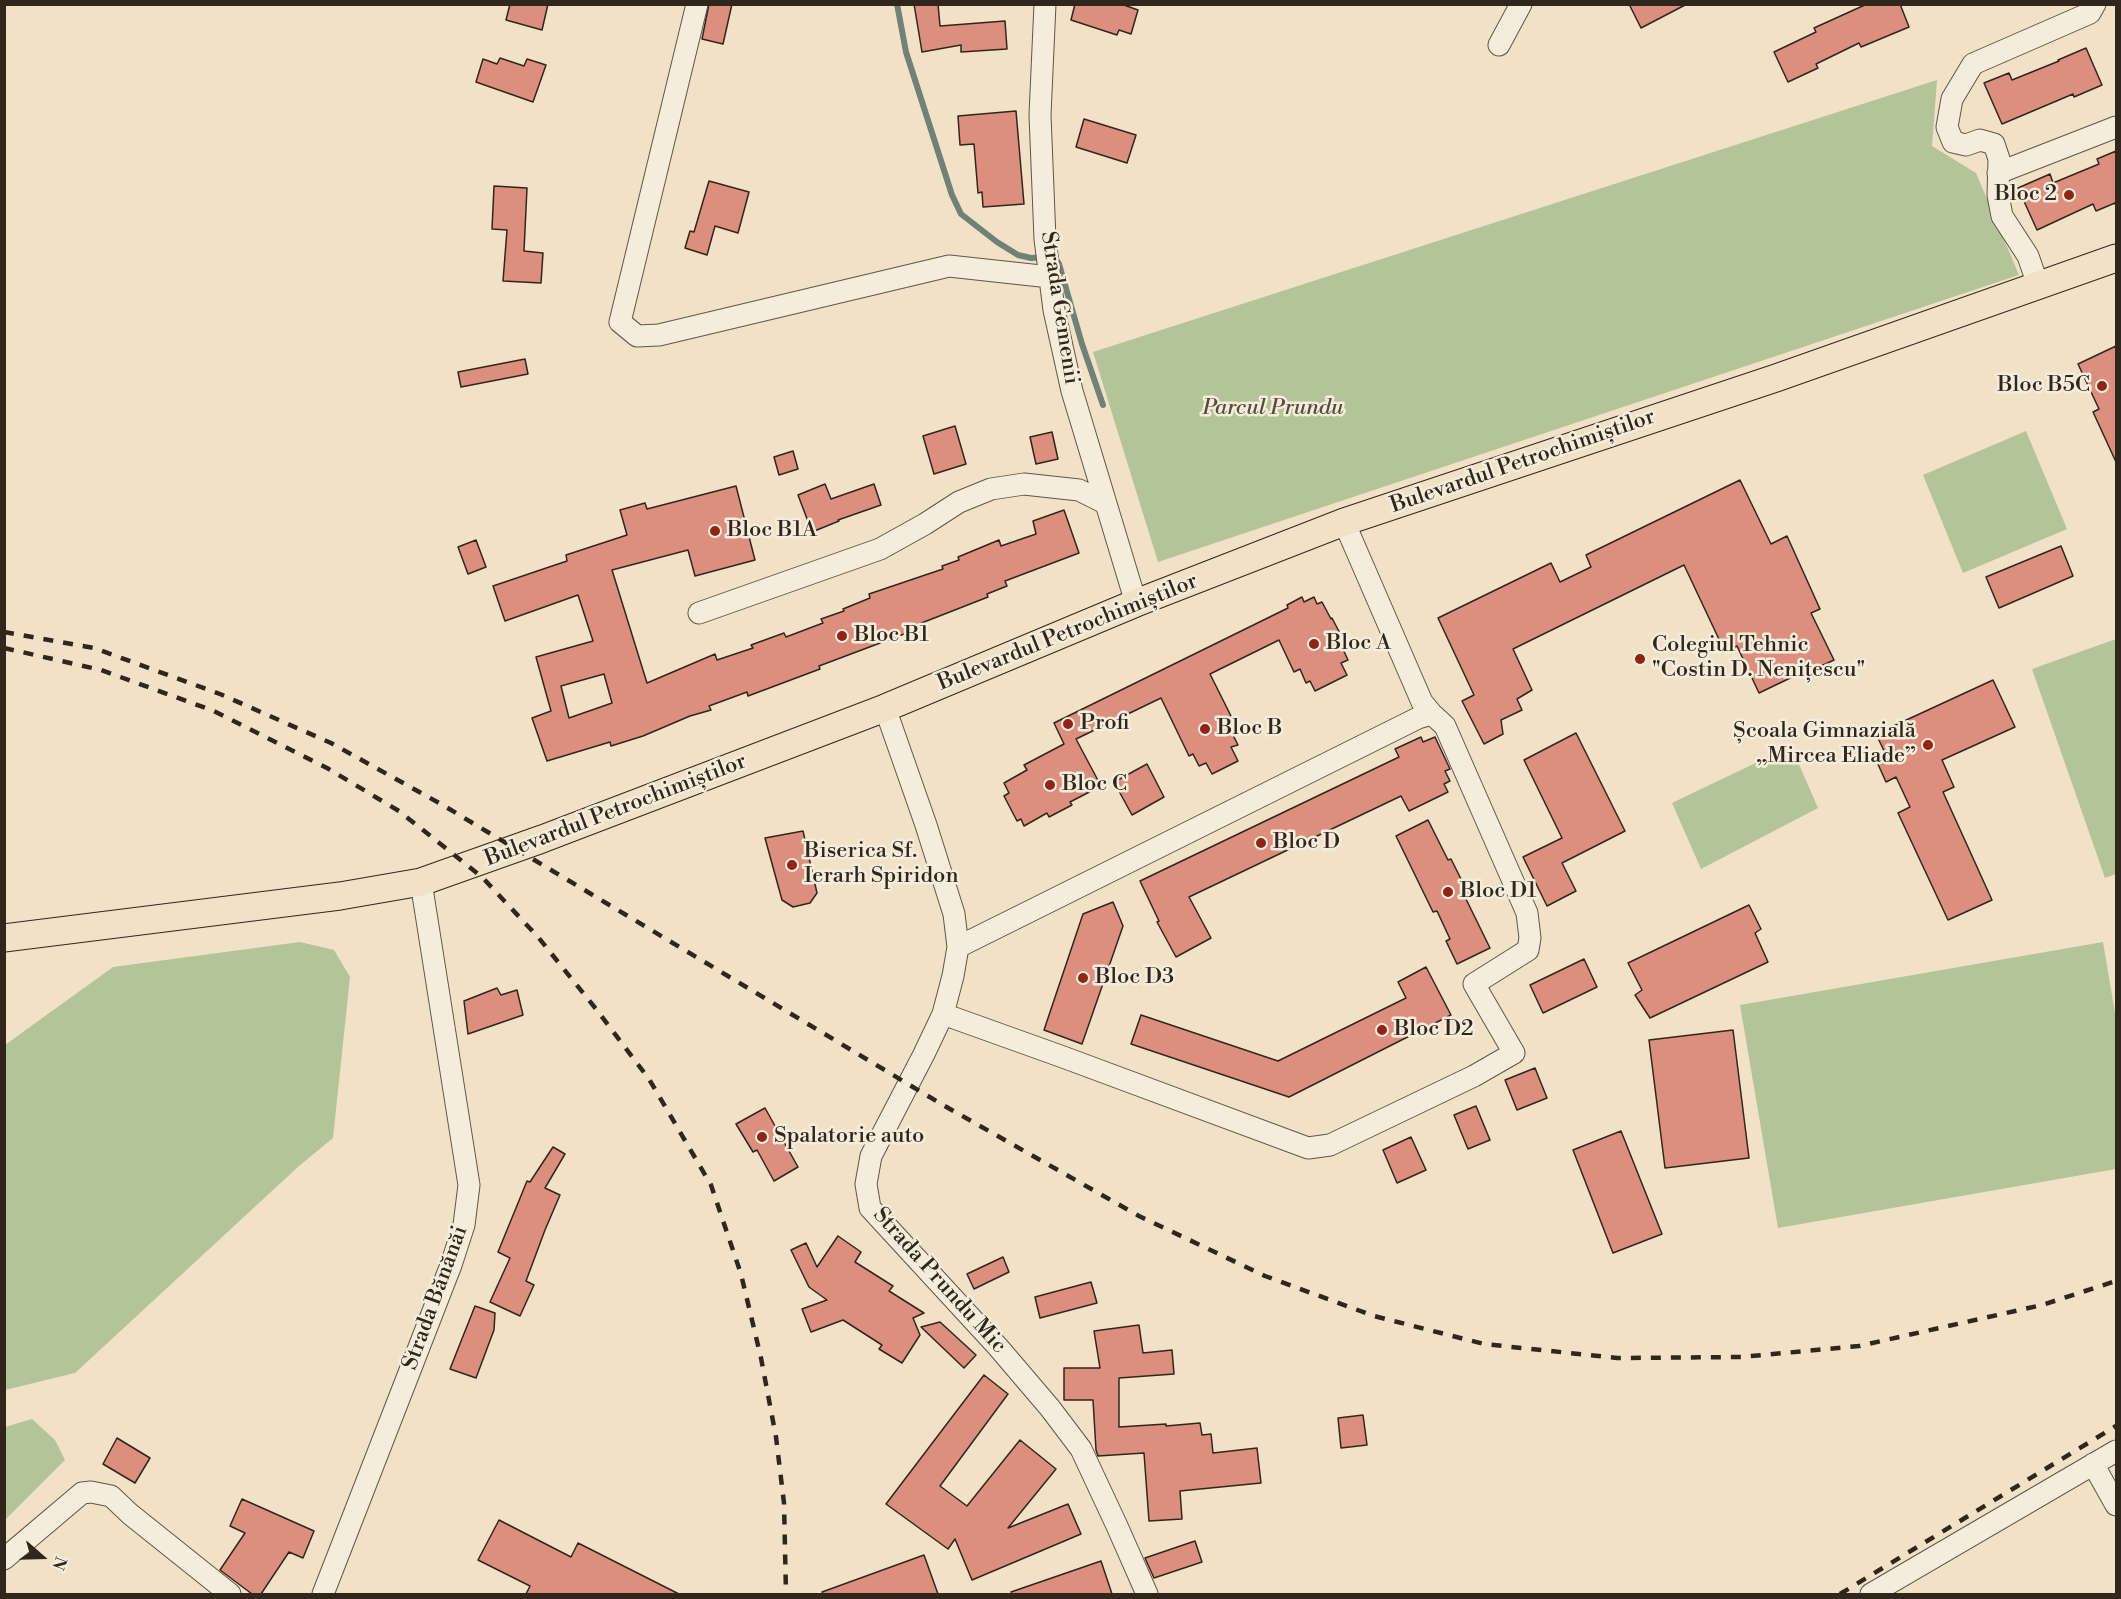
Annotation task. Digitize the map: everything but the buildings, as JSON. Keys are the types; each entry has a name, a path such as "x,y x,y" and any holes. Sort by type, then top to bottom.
{"main road":[{"name":"Bulevardul Petrochimiștilor","path":"4,938 340,896 421,882 542,839 885,708 1136,603 1344,522 1776,378 2116,258"}],"street":[{"path":"697,4 620,322 637,336 659,335 949,266 1050,277"},
{"name":"Strada Gemenii","path":"1045,4 1040,115 1045,239 1050,277 1066,369 1136,603"},
{"path":"1499,45 1521,4"},
{"path":"2038,285 2028,256 2002,216 1998,195 1999,159 1994,144 1980,140 1966,145 1953,142 1947,127 1952,99 1973,64 2090,13 2095,4"},
{"path":"1998,172 2116,127"},
{"path":"699,613 880,549 925,524 958,502 991,489 1024,484 1079,490 1105,503"},
{"path":"943,1014 1308,1148 1330,1145 1474,1076 1514,1053 1474,984 1528,950 1530,938 1527,913 1445,726 1422,702 1344,522"},
{"name":"Strada Prundu Mic","path":"885,708 954,914 958,947 943,1014 871,1156 866,1184 870,1208 998,1347 1050,1408 1081,1449 1147,1594"},
{"path":"958,947 1418,718 1432,714"},
{"name":"Strada Bănănăi","path":"322,1594 451,1265 464,1225 469,1185 421,882"},
{"path":"1871,1594 2116,1451"},
{"path":"2093,1464 2116,1505"},
{"path":"4,1558 82,1493 91,1492 111,1496 230,1594"}],"green space":[{"name":"Parcul Prundu","path":"1937,80 1932,146 1976,173 2019,275 1158,562 1093,352"},
{"path":"2026,431 2067,529 1963,573 1923,475"},
{"path":"2116,639 2116,874 2105,878 2032,669"},
{"path":"1791,746 1818,808 1701,869 1672,803"},
{"path":"300,942 334,950 350,977 333,1138 299,1166 75,1373 5,1390 5,1045 113,967"},
{"path":"2103,942 2116,1019 2116,1169 1778,1228 1740,1005"},
{"path":"32,1419 55,1440 65,1460 5,1520 5,1427"}],"waterway":[{"path":"897,4 906,52 952,195 961,214 1018,255 1031,258 1043,257"},
{"path":"1055,258 1059,264 1082,344 1103,405"}],"railway":[{"path":"4,632 94,648 220,694 331,743 441,804 943,1105 1139,1216 1265,1276 1374,1316 1484,1344 1617,1358 1741,1357 1859,1346 2042,1305 2116,1281"},
{"path":"4,648 101,670 214,711 327,768 399,811 482,877 538,937 649,1079 711,1185 741,1274 761,1358 776,1437 784,1503 786,1594"},
{"path":"1840,1594 2116,1426"}],"place":[{"name":"Bloc 2","path":"2069,195"},
{"name":"Bloc B5C","path":"2102,386"},
{"name":"Bloc B1A","path":"715,531"},
{"name":"Bloc B1","path":"842,636"},
{"name":"Bloc A","path":"1314,644"},
{"name":"Colegiul Tehnic \"Costin D. Nenițescu\"","path":"1640,659"},
{"name":"Profi","path":"1068,724"},
{"name":"Bloc B","path":"1205,729"},
{"name":"Școala Gimnazială „Mircea Eliade”","path":"1928,745"},
{"name":"Bloc C","path":"1050,785"},
{"name":"Bloc D","path":"1261,843"},
{"name":"Biserica Sf. Ierarh Spiridon","path":"792,865"},
{"name":"Bloc D1","path":"1448,892"},
{"name":"Bloc D3","path":"1083,978"},
{"name":"Bloc D2","path":"1382,1030"},
{"name":"Spalatorie auto","path":"762,1137"}]}
